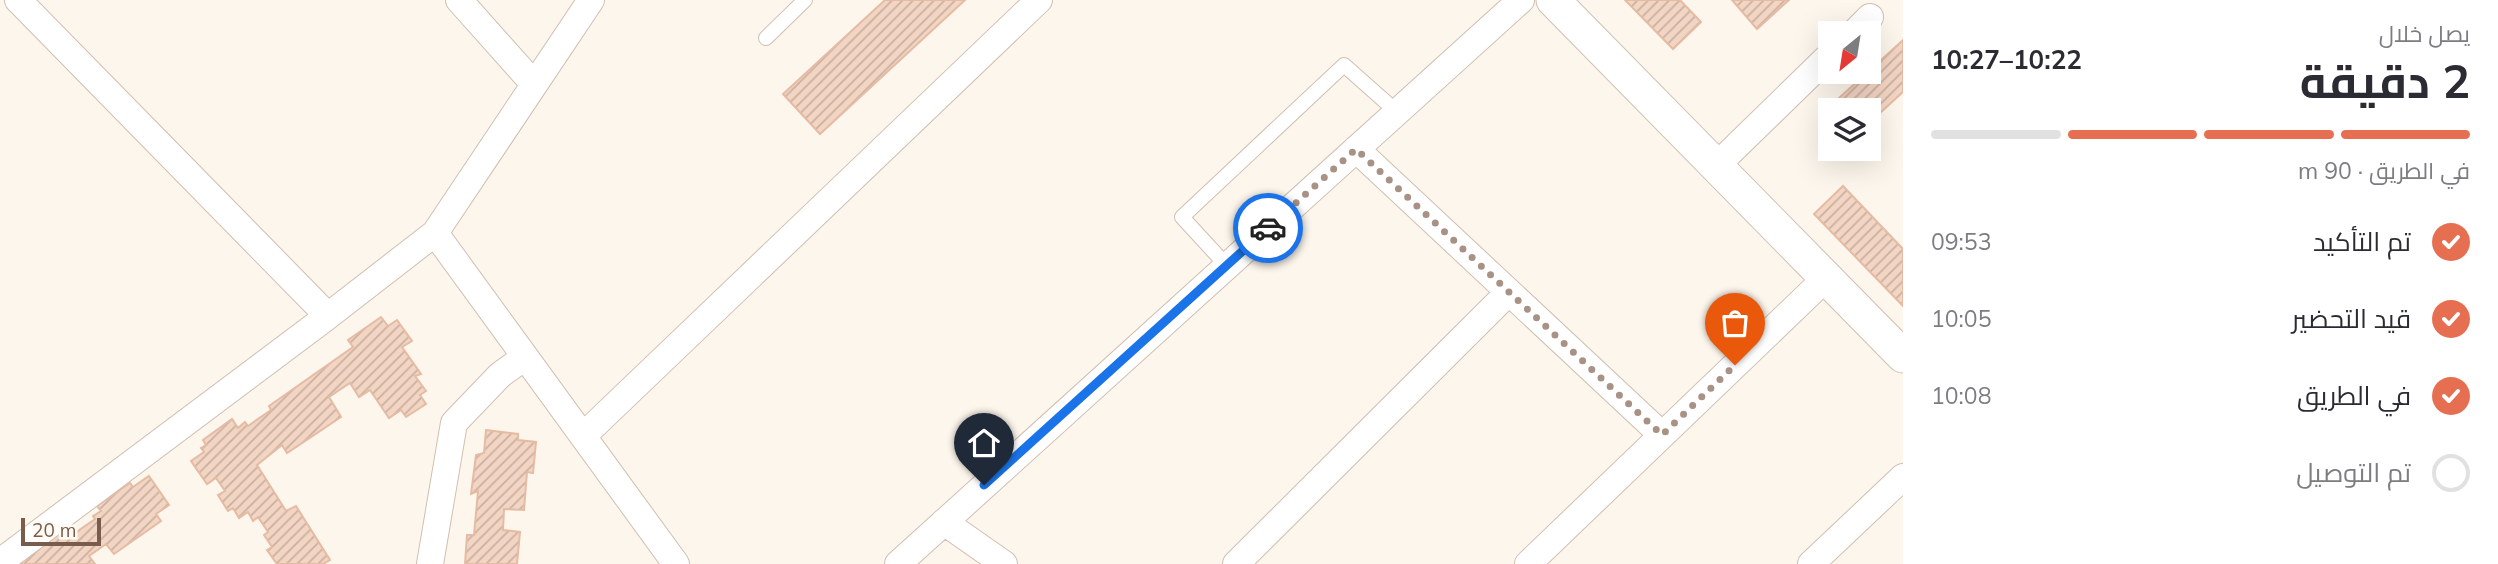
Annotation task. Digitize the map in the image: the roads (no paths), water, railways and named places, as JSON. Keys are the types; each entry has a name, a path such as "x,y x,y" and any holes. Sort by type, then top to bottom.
{"street":[{"path":"18,0 328,316"},
{"path":"459,0 533,83"},
{"path":"0,562 435,233 591,0"},
{"path":"583,436 1039,0"},
{"path":"898,564 1521,0"},
{"path":"1553,0 1903,356"},
{"path":"1716,166 1818,67"},
{"path":"1356,149 1662,435"},
{"path":"435,233 676,564"},
{"path":"1528,564 1827,277"},
{"path":"1236,564 1509,292"},
{"path":"430,564 454,423 499,375 525,357"},
{"path":"1811,564 1903,477"},
{"path":"944,522 1004,564"}],"lane":[{"path":"766,38 805,0"},
{"path":"1227,266 1182,217 1344,65 1397,112"}]}
